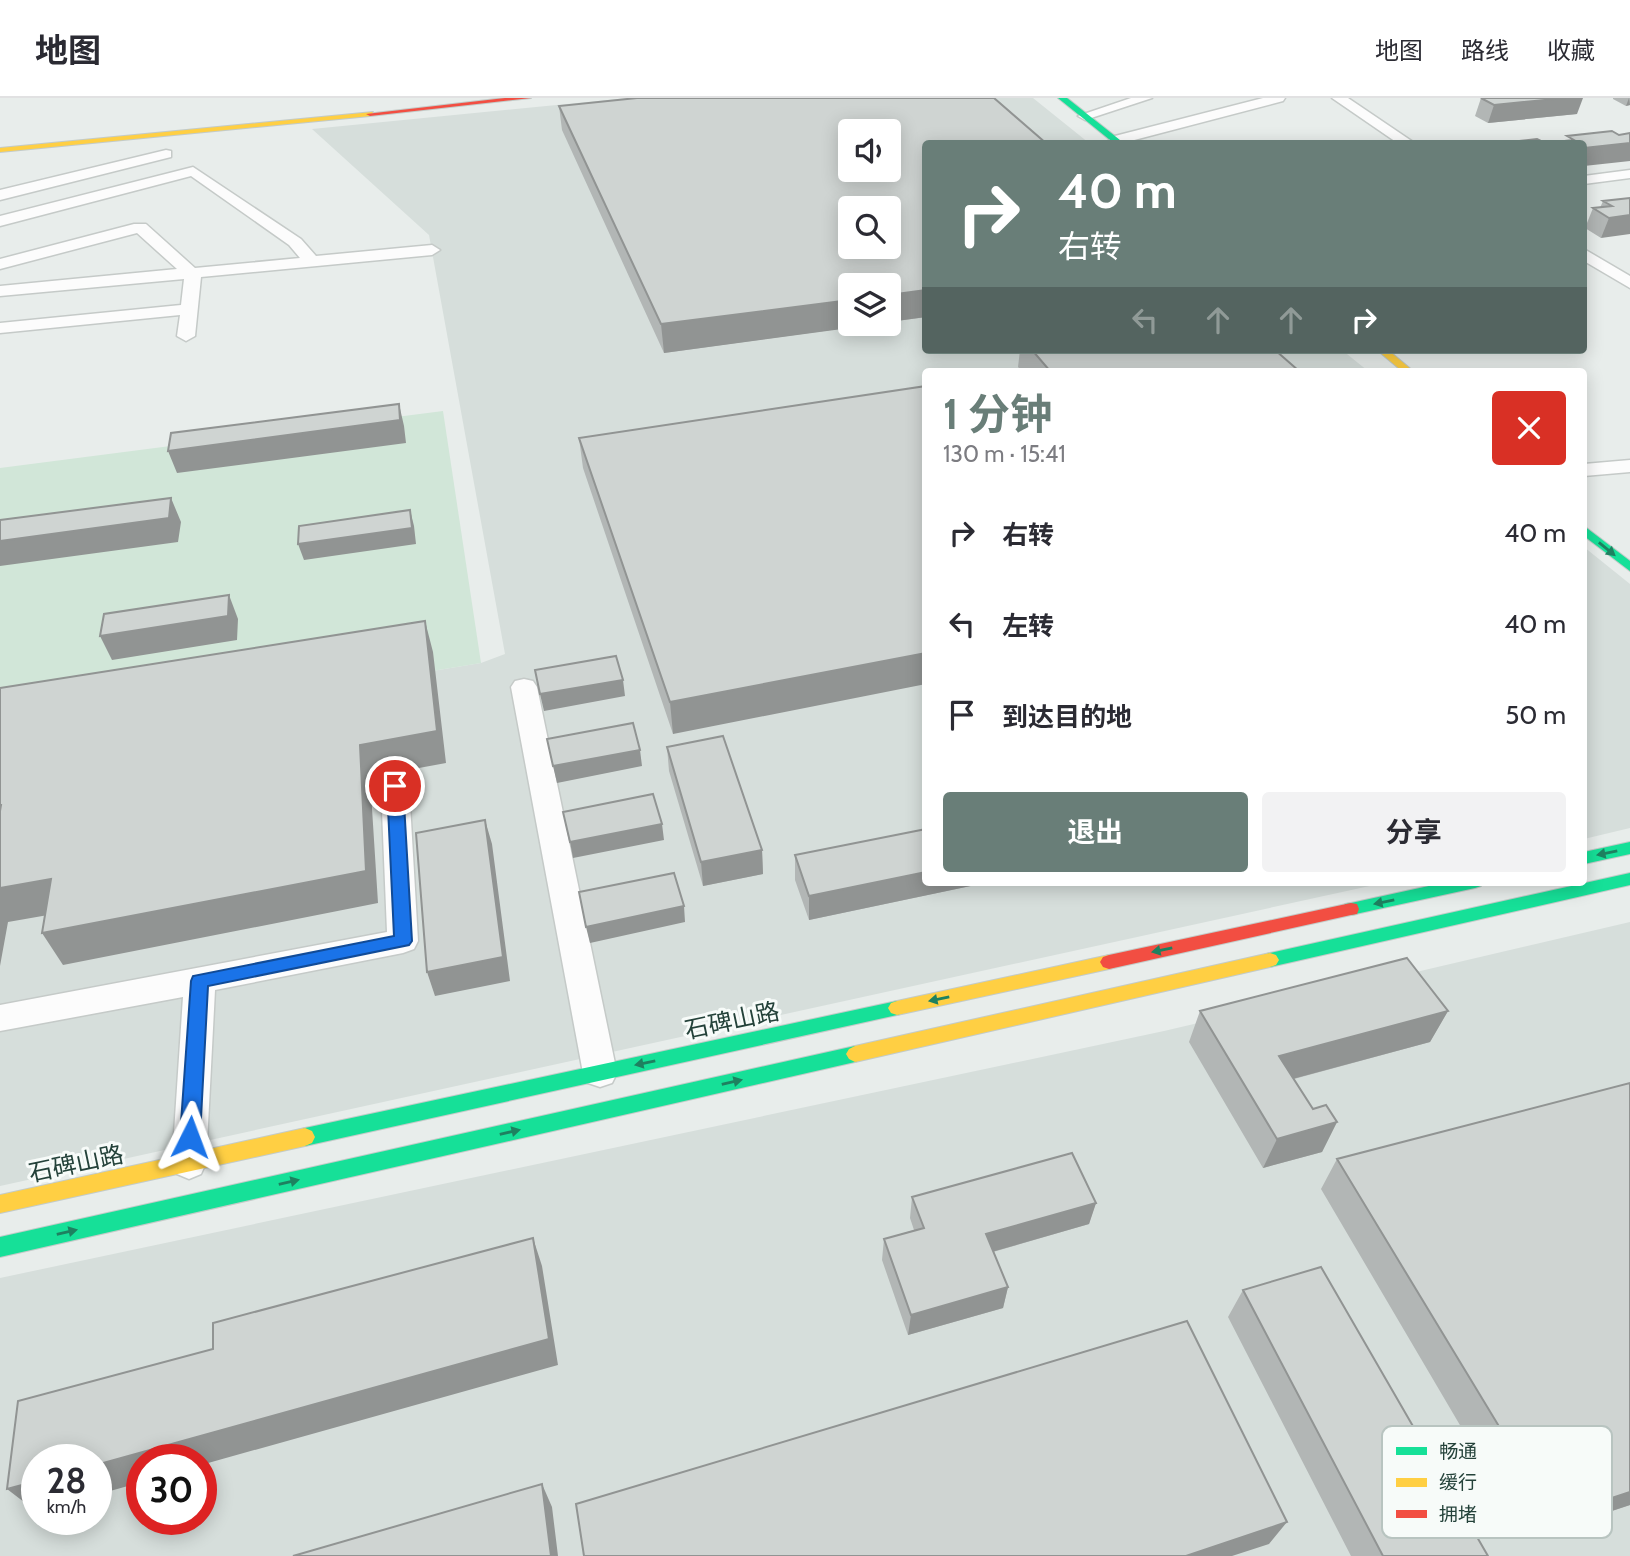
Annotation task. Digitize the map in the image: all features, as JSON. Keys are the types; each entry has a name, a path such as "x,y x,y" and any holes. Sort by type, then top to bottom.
{"street":[{"path":"0,143 294,110 461,98"},
{"path":"0,150 527,98"},
{"path":"1047,98 1110,140"},
{"path":"1062,98 1111,140"},
{"path":"1085,116 1145,98"},
{"path":"1120,140 1278,98"},
{"path":"1339,98 1403,140"},
{"path":"151,135 149,142 295,242 312,262"},
{"path":"0,195 166,154"},
{"path":"0,221 193,172"},
{"path":"1587,180 1630,174"},
{"path":"0,264 140,227 193,275"},
{"path":"1587,241 1630,268"},
{"path":"0,291 193,275 432,250"},
{"path":"1587,256 1630,283"},
{"path":"187,336 193,275"},
{"path":"0,328 189,309"},
{"path":"1387,354 1404,368"},
{"path":"1366,357 1379,368"},
{"path":"1587,470 1630,466"},
{"path":"1589,524 1630,546"},
{"path":"1589,524 1630,567"},
{"path":"524,687 600,1073"},
{"path":"0,1018 403,941 395,786"},
{"path":"1587,857 1630,848"},
{"path":"0,1247 1630,880"},
{"name":"石碑山路","path":"0,1204 1457,886"},
{"path":"189,1163 200,981"}],"shaded area":[{"path":"628,98 1033,98 1085,140 922,140 922,354 1347,354 1364,368 922,368 922,886 1370,886 0,1186 0,742 481,663 505,654 429,235 312,129"},
{"path":"1587,549 1630,584 1630,828 1587,838"},
{"path":"1630,922 1630,1556 0,1556 0,1278 1164,1031"}],"green space":[{"path":"443,411 481,663 0,742 0,468"}],"building":[{"path":"637,98 994,98 1042,140 922,140 922,291 901,293 901,273 838,273 838,302 661,324 559,106"},
{"path":"1481,98 1565,98 1494,105"},
{"path":"1612,131 1619,135 1630,133 1630,143 1587,148 1587,140 1574,140 1567,136"},
{"path":"1630,198 1630,215 1609,218 1593,208 1612,206 1603,201"},
{"path":"1035,354 1280,354 1296,368 1047,368"},
{"path":"922,387 922,654 670,702 579,438"},
{"path":"399,404 400,420 168,451 171,433"},
{"path":"171,498 169,518 0,541 0,520"},
{"path":"410,510 412,528 298,544 299,526"},
{"path":"229,595 228,616 100,636 104,614"},
{"path":"425,621 437,731 360,745 366,871 42,933 51,879 0,888 0,688"},
{"path":"616,656 623,680 540,694 535,670"},
{"path":"633,723 640,750 553,766 547,739"},
{"path":"723,736 762,850 701,862 667,747"},
{"path":"653,794 662,824 570,842 563,812"},
{"path":"485,820 503,957 427,972 416,833"},
{"path":"922,830 922,873 809,896 795,855"},
{"path":"674,873 684,906 586,927 579,892"},
{"path":"1407,958 1448,1011 1279,1056 1313,1109 1326,1105 1337,1122 1277,1139 1200,1011"},
{"path":"1630,1083 1630,1492 1612,1498 1612,1426 1499,1426 1337,1159"},
{"path":"1072,1153 1096,1203 986,1234 1008,1287 911,1315 884,1239 924,1228 912,1197"},
{"path":"533,1238 549,1339 172,1444 126,1444 126,1457 112,1461 112,1444 21,1444 21,1485 7,1489 18,1401 213,1349 213,1323"},
{"path":"1321,1267 1413,1426 1382,1426 1382,1538 1478,1538 1488,1556 1383,1556 1243,1290"},
{"path":"1187,1321 1287,1522 1186,1556 584,1556 576,1504"},
{"path":"542,1484 551,1556 293,1556"}],"traffic: fast":[{"path":"1062,98 1116,140"},
{"path":"1587,532 1630,567"},
{"path":"1587,857 1630,848"},
{"path":"1270,960 1630,879"},
{"path":"1351,909 1457,886"},
{"path":"305,1137 897,1008"},
{"path":"0,1247 855,1054"}],"traffic: slow":[{"path":"0,150 370,114"},
{"path":"1387,354 1404,368"},
{"path":"855,1054 1270,960"},
{"path":"897,1008 1109,962"},
{"path":"0,1204 305,1137"}],"traffic: jam":[{"path":"370,114 527,98"},
{"path":"1109,962 1351,909"}],"route":[{"path":"190,1137 200,981 403,941 395,786"}]}
